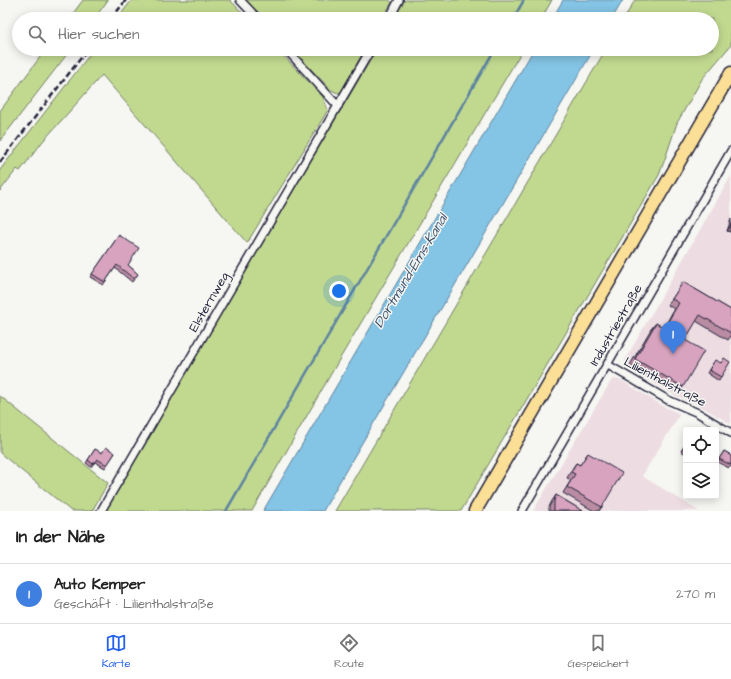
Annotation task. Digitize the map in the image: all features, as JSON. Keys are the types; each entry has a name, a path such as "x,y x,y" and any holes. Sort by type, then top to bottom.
{"main road":[{"path":"475,511 731,73"}],"street":[{"path":"240,0 251,12"},
{"path":"392,12 400,0"},
{"path":"292,56 338,106"},
{"name":"Elsternweg","path":"101,511 367,56"},
{"name":"Industriestraße","path":"522,511 731,152"},
{"name":"Lilienthalstraße","path":"608,365 668,400 698,413 731,433"}],"shaded area":[{"path":"731,176 731,424 695,403 676,396 626,367 625,360"},
{"path":"613,379 621,380 663,406 680,414 642,476 699,511 533,511"}],"green space":[{"path":"83,0 108,0 99,12 74,12"},
{"path":"132,0 230,0 241,12 123,12"},
{"path":"246,0 389,0 392,2 386,12 257,12"},
{"path":"405,0 552,0 545,12 398,12"},
{"path":"635,0 731,0 731,45 702,79 677,123 659,175 461,511 335,511 602,56 719,56 719,12 628,12"},
{"path":"41,56 66,56 0,141 0,111"},
{"path":"89,56 284,56 323,97 328,110 247,243 102,75 43,141 20,171 17,169 0,191 0,170"},
{"path":"299,56 361,56 341,92 338,93 331,90"},
{"path":"373,56 519,56 339,360 252,511 104,511"},
{"path":"0,396 108,483 92,511 71,511 0,453"}],"water":[{"path":"563,0 623,0 616,12 556,12"},
{"name":"Dortmund-Ems-Kanal","path":"530,56 590,56 323,511 263,511"}],"building":[{"path":"119,235 139,248 128,265 138,274 134,279 117,265 105,282 92,274"},
{"path":"683,282 731,310 731,333 700,315 685,340 704,351 683,387 635,359 656,323 664,328 679,303 672,299"},
{"path":"724,358 730,362 721,377 709,370 715,360 721,363"},
{"path":"106,447 115,453 107,465 97,459 93,464 88,460 95,449 102,453"},
{"path":"724,451 731,455 731,465 719,459"},
{"path":"588,453 622,473 602,507 567,487 575,474 571,472 576,463 580,465"},
{"path":"556,495 583,511 554,511 554,501"}],"waterway":[{"path":"517,12 524,0"},
{"path":"226,511 491,56"}],"railway":[{"path":"117,12 126,0"},
{"path":"0,162 83,56"}],"place":[{"name":"Auto Kemper","path":"673,354"}]}
